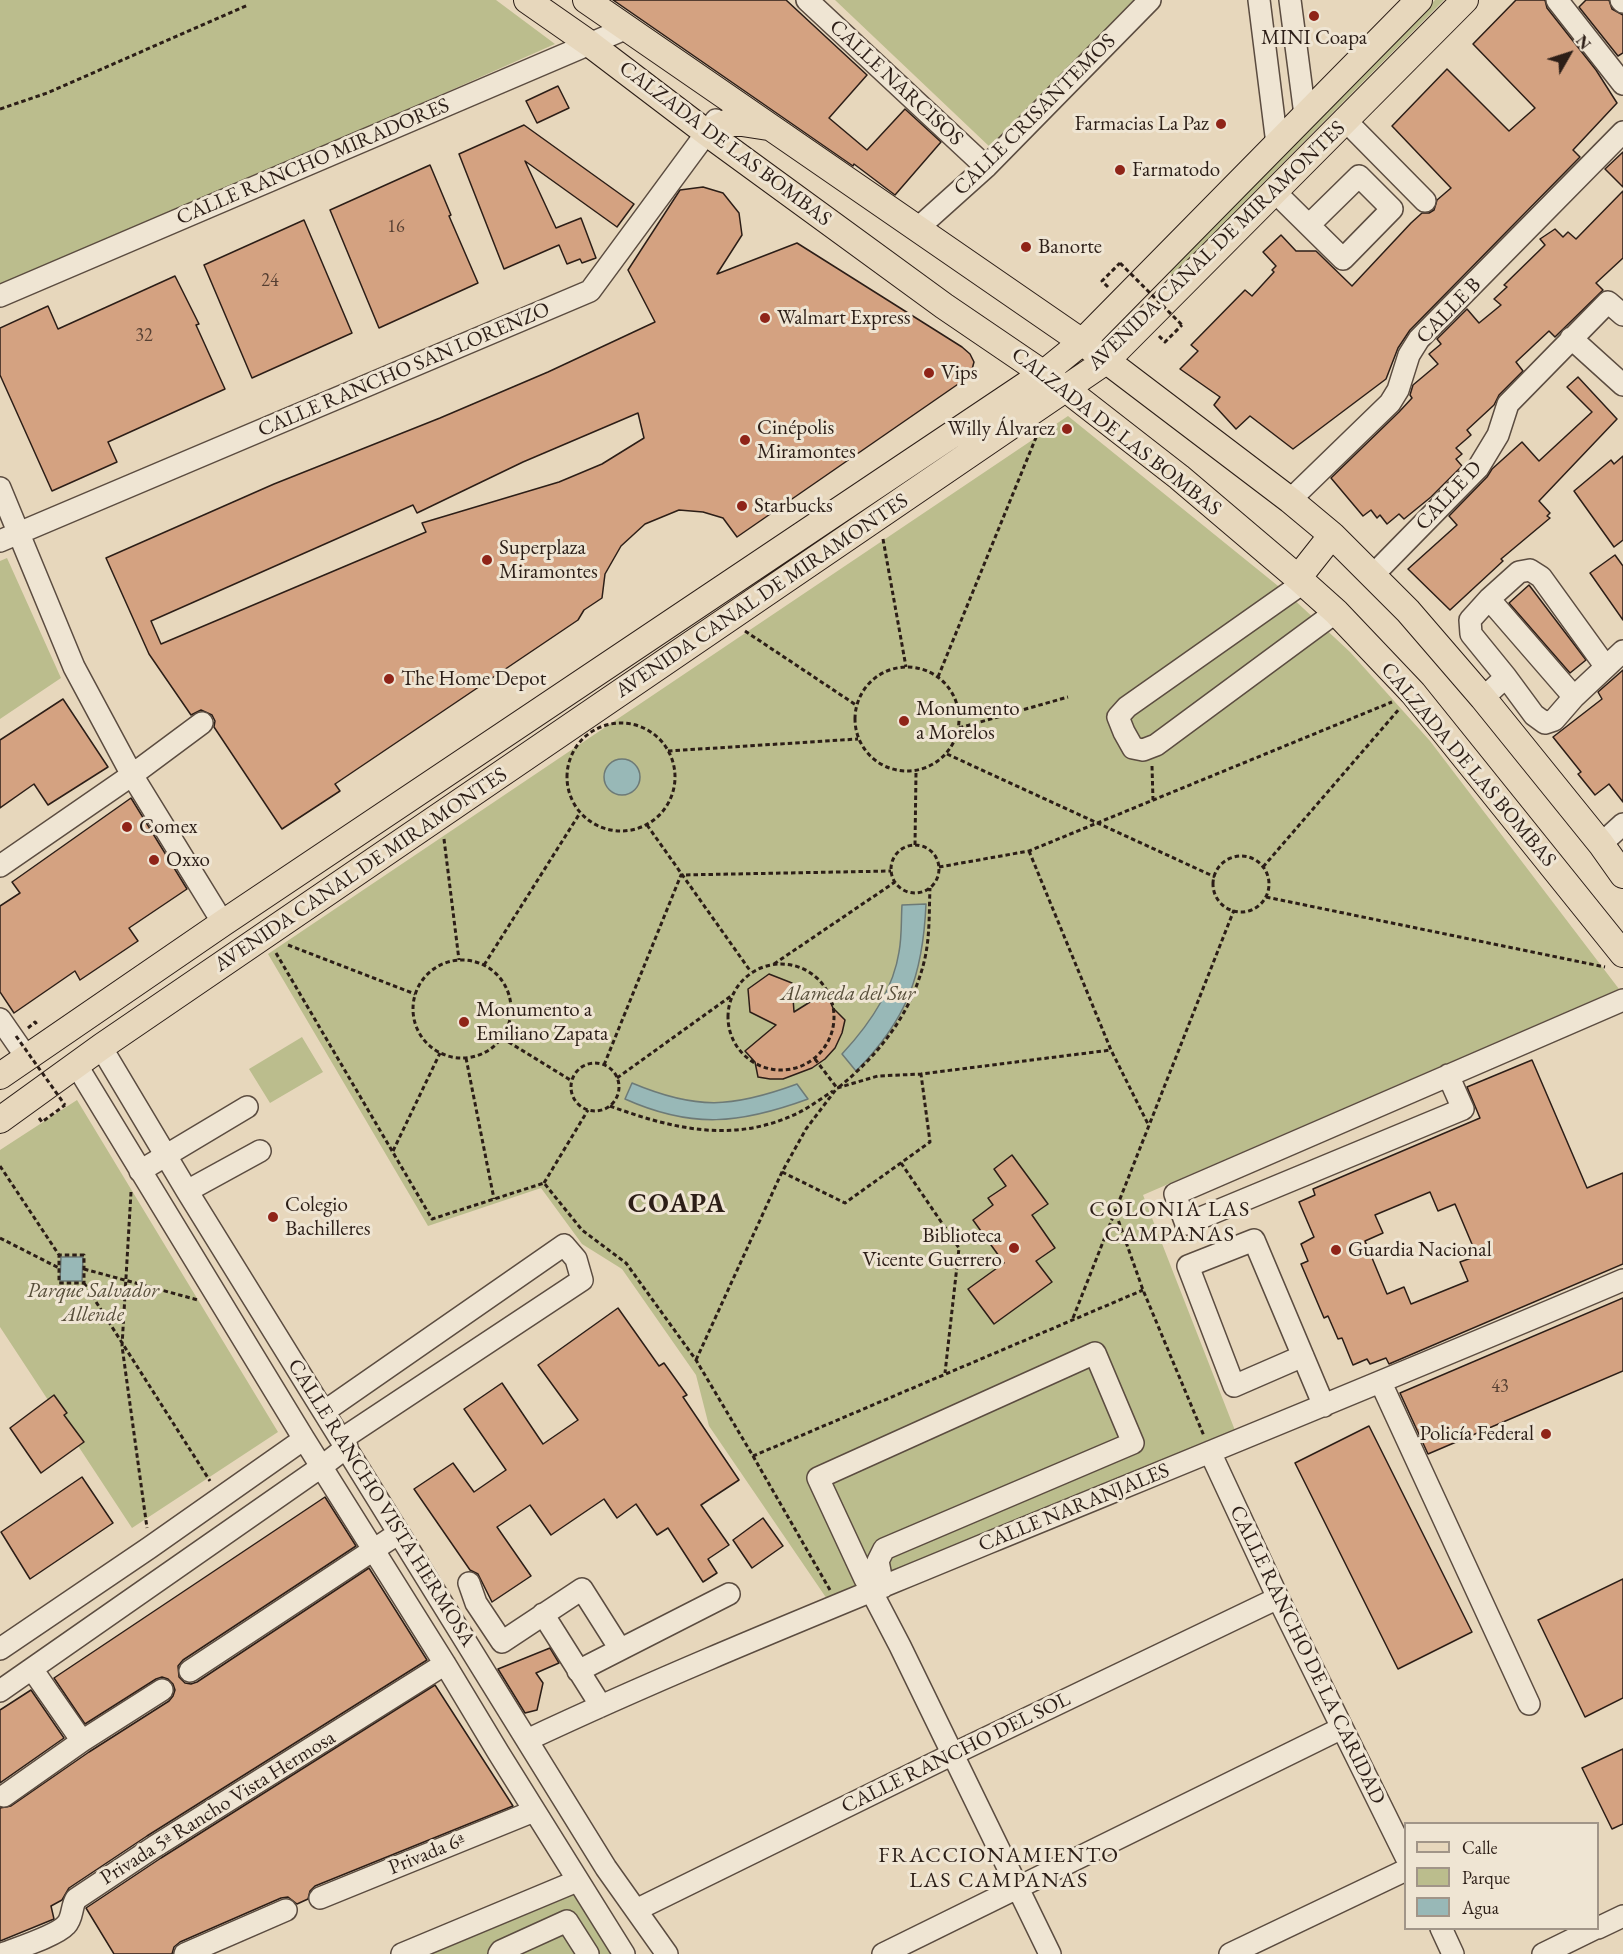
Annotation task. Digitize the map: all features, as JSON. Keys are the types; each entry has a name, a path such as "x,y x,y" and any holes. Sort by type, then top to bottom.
{"main road":[{"name":"CALZADA DE LAS BOMBAS","path":"527,0 944,306 1066,389 1179,477 1336,612 1413,693 1617,961"},
{"name":"CALZADA DE LAS BOMBAS","path":"586,0 1082,342 1290,500 1332,535 1374,574 1483,698 1601,844 1623,875"},
{"name":"AVENIDA CANAL DE MIRAMONTES","path":"0,1076 21,1047 223,922 1044,373 1082,342 1419,0"},
{"name":"AVENIDA CANAL DE MIRAMONTES","path":"0,1120 101,1047 1106,361 1465,0"},
{"path":"707,133 726,123 771,127"},
{"path":"1300,581 1332,535"}],"street":[{"name":"CALLE NARCISOS","path":"807,0 986,167"},
{"name":"CALLE CRISANTEMOS","path":"918,228 986,167 1150,0"},
{"path":"1259,0 1277,144"},
{"path":"1290,0 1305,115"},
{"path":"1557,0 1623,84"},
{"name":"CALLE RANCHO MIRADORES","path":"0,296 627,28"},
{"name":"CALLE RANCHO SAN LORENZO","path":"10,537 590,291 730,100"},
{"path":"1346,120 1425,201"},
{"name":"CALLE B","path":"1290,500 1390,403 1398,390 1409,355 1419,339 1623,132"},
{"path":"1275,192 1309,225"},
{"name":"CALLE D","path":"1374,574 1478,468 1498,435 1508,404 1571,338 1615,309"},
{"path":"1571,338 1623,385"},
{"path":"0,488 10,537 74,667 132,776 223,922"},
{"path":"1606,667 1541,577 1530,570 1519,572 1470,620 1471,634 1506,676 1534,715 1545,723 1554,720 1574,697 1606,667 1623,651"},
{"path":"1300,581 1127,707 1119,717 1133,748 1143,750 1156,745 1336,612"},
{"path":"1489,599 1574,697"},
{"path":"1483,698 1506,676"},
{"path":"0,866 132,776 202,723"},
{"path":"1601,844 1623,824"},
{"path":"1448,1075 1463,1109 1186,1224 1175,1194 1448,1075 1623,1000"},
{"path":"0,1019 21,1047"},
{"name":"CALLE RANCHO VISTA HERMOSA","path":"101,1047 187,1191 606,1868 667,1954"},
{"name":"CALLE RANCHO VISTA HERMOSA","path":"76,1066 321,1467 446,1664 621,1953"},
{"path":"136,1166 166,1155 246,1107"},
{"path":"187,1191 260,1151"},
{"path":"1303,1356 1234,1386 1188,1266 1254,1240 1303,1356 1324,1406"},
{"path":"0,1692 321,1467 345,1443 582,1280 576,1259 564,1245 325,1411"},
{"name":"CALLE NARANJALES","path":"527,1740 838,1605 1381,1383 1623,1280"},
{"path":"877,1589 878,1561 884,1549 1133,1443 1095,1353 818,1478 836,1517 877,1589 953,1754 1050,1954"},
{"path":"1381,1383 1530,1704"},
{"path":"0,1649 304,1439"},
{"name":"CALLE RANCHO DE LA CARIDAD","path":"1210,1452 1278,1598 1404,1853"},
{"path":"190,1671 399,1533"},
{"path":"469,1583 476,1603 502,1642 582,1589 620,1649"},
{"path":"95,1584 113,1611"},
{"path":"578,1671 729,1594"},
{"name":"CALLE RANCHO DEL SOL","path":"636,1910 1278,1598"},
{"path":"543,1614 601,1706"},
{"name":"Privada 5ª Rancho Vista Hermosa","path":"2,1954 57,1932 66,1925 71,1917 76,1899 154,1847 446,1664"},
{"path":"32,1669 82,1741"},
{"path":"4,1796 82,1741 162,1690"},
{"path":"883,1954 1342,1728"},
{"name":"Privada 6ª","path":"320,1898 534,1811"},
{"path":"1230,1954 1404,1871"},
{"path":"402,1954 577,1881"},
{"path":"192,1953 286,1910"},
{"path":"1599,1927 1623,1916"},
{"path":"499,1954 501,1951 567,1921 588,1954"},
{"path":"1441,1930 1453,1954"},
{"path":"1543,1954 1593,1930"}],"path":[{"path":"0,109 47,93 248,5"},
{"path":"1102,281 1120,263 1182,325 1165,342"},
{"path":"938,677 1037,435 1027,416"},
{"path":"879,516 906,667"},
{"path":"728,619 856,705"},
{"path":"906,667 923,669 938,677 956,699 959,728 955,742 947,754 933,765 916,772 898,771 881,765 867,754 858,739 854,722 856,705 864,690 875,677 890,669 906,667"},
{"path":"939,867 1029,851 1413,693"},
{"path":"1263,867 1413,693"},
{"path":"959,728 1068,696"},
{"path":"623,723 641,727 657,737 668,751 674,767 675,784 670,801 647,825 630,831 611,831 594,825 580,813 570,798 566,780 568,762 576,746 589,733 605,725 623,723"},
{"path":"668,751 858,739"},
{"path":"947,754 1215,877"},
{"path":"1152,766 1153,800"},
{"path":"915,845 916,772"},
{"path":"484,965 580,813"},
{"path":"442,816 459,960"},
{"path":"647,825 751,972"},
{"path":"915,845 928,849 937,860 939,867 935,882 923,892 907,892 895,882 891,871 891,864 897,853 902,848 915,845"},
{"path":"1029,851 1111,1050 1149,1126"},
{"path":"1236,856 1253,858 1263,867 1269,879 1269,889 1260,904 1243,911 1225,906 1215,891 1215,877 1220,865 1236,856"},
{"path":"681,875 891,871"},
{"path":"604,1065 681,875"},
{"path":"774,964 895,882"},
{"path":"610,1106 650,1121 678,1127 708,1130 746,1129 799,1113 837,1088 869,1061 888,1038 917,986 925,957 930,888"},
{"path":"1266,897 1617,961"},
{"path":"1073,1318 1234,910"},
{"path":"266,936 415,994"},
{"path":"266,936 432,1219 544,1182 588,1110"},
{"path":"459,960 484,965 498,975 509,997 510,1022 502,1038 487,1052 466,1058 453,1058 440,1053 420,1034 415,1022 413,1008 415,994 421,981 431,970 444,963 459,960"},
{"path":"774,964 792,964 808,971 821,982 830,996 835,1013 833,1030 827,1046 815,1059 802,1067 786,1071 770,1070 755,1065 733,1042 728,1026 728,1010 732,995 740,982 762,966 774,964"},
{"path":"617,1078 732,995"},
{"path":"502,1038 572,1081"},
{"path":"21,1047 65,1105 42,1122"},
{"path":"696,1360 782,1172 806,1129 837,1088 878,1076 921,1074 1111,1050"},
{"path":"393,1151 440,1053"},
{"path":"466,1058 494,1199"},
{"path":"815,1059 837,1088"},
{"path":"587,1065 604,1065 614,1072 617,1078 619,1093 610,1106 596,1112 582,1108 574,1099 572,1081 578,1071 587,1065"},
{"path":"782,1172 845,1203 930,1142 921,1074"},
{"path":"901,1163 959,1248 945,1374"},
{"path":"0,1166 59,1255 59,1283 84,1283"},
{"path":"136,1166 123,1346 149,1548"},
{"path":"544,1182 582,1230 626,1263 696,1360 838,1605"},
{"path":"1115,1212 1143,1290 1210,1452"},
{"path":"0,1238 59,1268"},
{"path":"59,1255 84,1255 84,1283 220,1498"},
{"path":"84,1269 224,1308"},
{"path":"753,1456 1143,1290"}],"green space":[{"path":"0,0 496,0 555,44 0,290"},
{"path":"835,0 1143,0 992,149"},
{"path":"1435,0 1444,0 1172,275 1168,270"},
{"name":"Alameda del Sur","path":"1068,416 1288,594 1350,652 1430,741 1619,989 1143,1195 1236,1433 827,1599 709,1426 696,1375 622,1269 582,1244 541,1188 428,1226 268,954"},
{"path":"7,558 61,678 0,719 0,561"},
{"path":"302,1037 323,1072 270,1103 249,1069"},
{"name":"Parque Salvador Allende","path":"77,1100 278,1432 132,1528 0,1327 0,1150"},
{"path":"578,1890 618,1954 422,1954"}],"water":[{"path":"622,759 635,764 640,777 635,790 622,795 609,790 604,777 609,764"},
{"path":"926,904 921,953 909,995 888,1033 856,1071 842,1054 878,1007 891,980 900,946 902,905"},
{"path":"632,1083 676,1098 714,1103 753,1098 797,1084 808,1099 760,1114 738,1118 694,1119 649,1109 625,1099"},
{"path":"61,1257 83,1257 82,1281 60,1281"}],"building":[{"path":"613,0 786,0 867,75 829,118 867,150 905,109 941,142 895,195 854,164 853,166"},
{"path":"1516,0 1545,0 1547,8 1596,70 1617,103 1573,150 1580,157 1410,330 1398,348 1386,379 1293,449 1250,416 1236,429 1214,405 1220,397 1180,369 1198,351 1191,345 1245,290 1252,296 1274,272 1272,270 1276,266 1263,252 1281,235 1296,251 1316,251 1352,286 1411,223 1422,213 1434,210 1437,200 1451,188 1392,126 1447,69 1509,131 1535,108 1473,44"},
{"path":"1586,0 1609,0 1612,9 1623,15 1623,53 1618,56 1579,7"},
{"path":"558,86 569,108 537,123 526,101"},
{"path":"524,125 634,204 617,227 525,161 556,228 581,218 596,258 582,263 580,259 567,264 559,245 504,269 459,154"},
{"path":"1623,152 1623,187 1605,169"},
{"path":"430,165 478,283 379,328 330,210"},
{"name":"Superplaza Miramontes","path":"703,187 723,193 739,213 742,235 717,274 797,243 962,347 970,354 974,362 971,373 737,537 723,518 703,512 679,510 645,524 621,546 605,574 602,598 584,610 578,620 335,784 340,791 282,829 214,727 215,721 212,715 201,710 191,715 149,654 106,558 274,484 548,372 655,322 628,270 680,190","holes":["638,413 644,438 602,464 559,482 422,523 426,532 161,644 151,621 413,505 417,513 523,462"]},
{"path":"1623,191 1623,258 1596,283 1603,290 1555,337 1549,331 1516,362 1523,371 1499,395 1494,405 1467,430 1471,435 1456,448 1462,454 1456,459 1462,466 1431,497 1404,519 1399,514 1387,524 1380,515 1377,518 1371,510 1363,516 1331,478 1399,412 1412,398 1410,395 1413,385 1438,364 1429,354 1441,344 1437,339 1467,309 1479,323 1501,305 1494,299 1507,287 1504,285 1545,245 1540,239 1555,229 1563,237 1568,232 1576,239"},
{"path":"304,220 352,333 252,378 204,265"},
{"path":"175,276 199,324 196,325 225,389 108,442 117,462 52,491 0,375 0,328 48,306 58,329"},
{"path":"1578,377 1617,419 1539,501 1550,513 1547,516 1550,518 1501,559 1503,561 1450,610 1408,569 1457,525 1449,516 1492,469 1522,442 1539,461 1592,412 1567,387"},
{"path":"1623,456 1623,540 1614,547 1574,491 1611,460 1614,464"},
{"path":"1615,555 1623,566 1623,620 1590,573"},
{"path":"1529,585 1586,660 1570,673 1509,603"},
{"path":"1623,670 1623,802 1609,784 1595,795 1578,774 1581,772 1553,737 1602,699 1598,692"},
{"path":"63,699 108,767 48,805 34,784 0,808 0,740"},
{"path":"131,798 187,889 129,928 138,941 80,980 75,971 14,1013 0,992 0,906 20,893 12,882"},
{"path":"769,974 792,983 794,1012 826,992 833,1008 845,1020 835,1048 825,1059 812,1068 783,1079 758,1077 755,1062 745,1051 776,1025 750,1012 748,989"},
{"path":"1532,1060 1587,1188 1623,1173 1623,1264 1389,1364 1386,1358 1370,1364 1367,1359 1353,1365 1342,1338 1338,1339 1328,1316 1324,1318 1301,1264 1308,1261 1301,1244 1314,1237 1299,1202 1315,1195 1313,1189 1480,1118 1467,1087","holes":["1430,1192 1438,1211 1455,1204 1477,1256 1460,1262 1468,1281 1411,1304 1404,1287 1387,1294 1365,1241 1383,1233 1375,1215"]},
{"name":"Biblioteca Vicente Guerrero","path":"1012,1155 1048,1204 1032,1215 1055,1248 1036,1261 1052,1282 994,1324 968,1289 1004,1263 973,1220 993,1205 988,1198 1006,1186 994,1169"},
{"path":"1623,1298 1623,1371 1428,1454 1400,1393"},
{"path":"618,1308 659,1366 664,1363 687,1395 683,1397 739,1480 701,1505 729,1545 708,1559 717,1573 703,1582 668,1528 657,1535 636,1504 617,1518 604,1499 551,1535 530,1505 497,1527 531,1576 492,1602 478,1574 470,1570 414,1489 453,1463 474,1492 506,1470 464,1409 502,1383 543,1444 578,1420 538,1365"},
{"path":"54,1395 67,1413 64,1415 84,1442 41,1473 10,1428"},
{"path":"1369,1426 1472,1632 1398,1669 1295,1463"},
{"path":"82,1477 113,1523 30,1579 1,1532"},
{"path":"325,1497 356,1546 183,1660 178,1666 179,1677 185,1683 197,1682 369,1568 427,1660 147,1836 69,1888 62,1900 51,1906 54,1919 0,1941 0,1808 11,1806 89,1752 169,1701 175,1690 168,1679 162,1677 156,1679 85,1724 54,1678"},
{"path":"763,1518 783,1546 752,1568 733,1540"},
{"path":"1623,1579 1623,1698 1585,1717 1538,1620"},
{"path":"550,1648 559,1663 536,1673 543,1683 537,1710 525,1713 498,1669"},
{"path":"435,1685 513,1806 315,1886 310,1891 308,1899 297,1904 288,1897 281,1898 180,1942 174,1947 172,1954 114,1954 86,1908"},
{"path":"31,1690 64,1738 0,1783 0,1710"},
{"path":"1623,1749 1623,1824 1612,1829 1582,1768"}],"place":[{"name":"MINI Coapa","path":"1314,16"},
{"name":"Farmacias La Paz","path":"1221,124"},
{"name":"Farmatodo","path":"1120,170"},
{"name":"Banorte","path":"1026,247"},
{"name":"Walmart Express","path":"765,318"},
{"name":"Vips","path":"929,373"},
{"name":"Willy Álvarez","path":"1067,429"},
{"name":"Cinépolis Miramontes","path":"745,440"},
{"name":"Starbucks","path":"742,506"},
{"name":"Superplaza Miramontes","path":"487,560"},
{"name":"The Home Depot","path":"389,679"},
{"name":"Monumento a Morelos","path":"904,721"},
{"name":"Comex","path":"127,827"},
{"name":"Oxxo","path":"154,860"},
{"name":"Monumento a Emiliano Zapata","path":"464,1022"},
{"name":"Colegio Bachilleres","path":"273,1217"},
{"name":"Biblioteca Vicente Guerrero","path":"1014,1248"},
{"name":"Guardia Nacional","path":"1336,1250"},
{"name":"Policía Federal","path":"1546,1434"}],"district":[{"name":"COAPA","path":"677,1205"},
{"name":"COLONIA LAS CAMPANAS","path":"1170,1222"},
{"name":"FRACCIONAMIENTO LAS CAMPANAS","path":"999,1868"}]}
